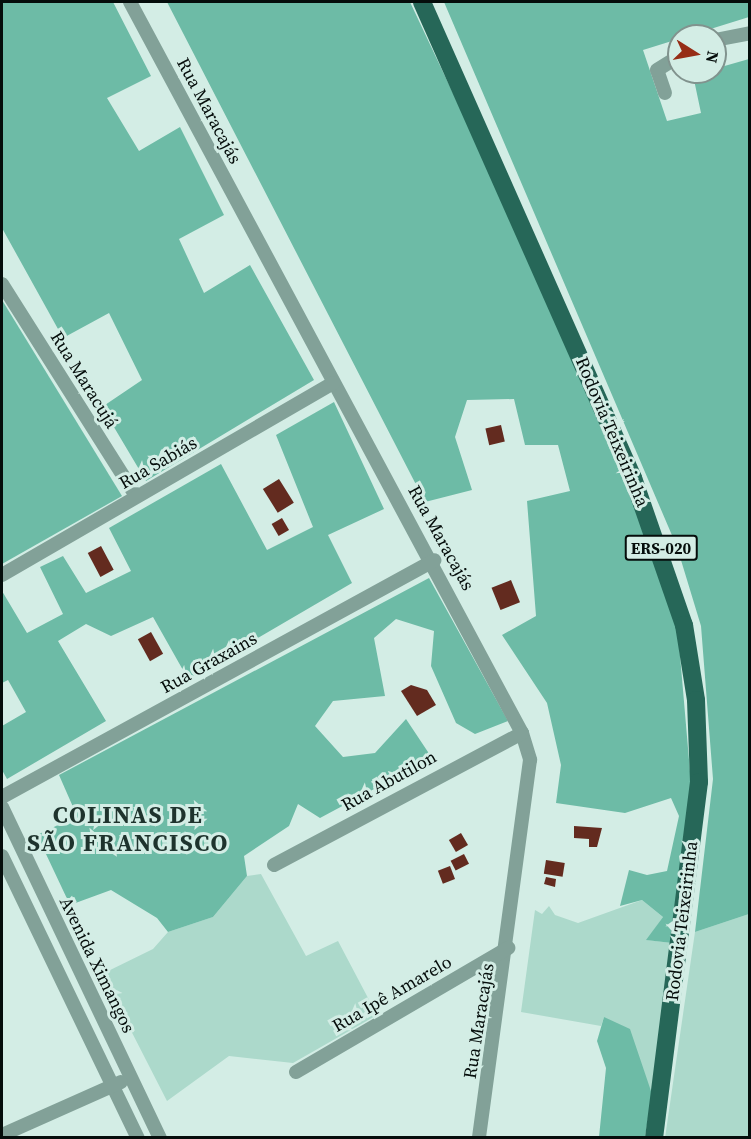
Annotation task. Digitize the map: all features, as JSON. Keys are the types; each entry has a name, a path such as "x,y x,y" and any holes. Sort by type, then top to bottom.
{"main road":[{"name":"Rodovia Teixeirinha","path":"422,2 633,478 684,625 696,700 699,782 654,1137"}],"street":[{"name":"Rua Maracajás","path":"130,2 333,383 434,560 522,733 530,760 508,948 479,1137"},
{"path":"727,38 750,33"},
{"path":"665,93 657,70 667,64"},
{"name":"Rua Maracujá","path":"2,284 136,496"},
{"name":"Rua Sabiás","path":"2,575 333,383"},
{"name":"Rua Graxains","path":"2,797 434,560"},
{"name":"Rua Abutilon","path":"274,865 522,733"},
{"name":"Avenida Ximangos","path":"2,807 160,1137"},
{"path":"2,856 138,1137"},
{"name":"Rua Ipê Amarelo","path":"296,1072 508,948"},
{"path":"2,1135 131,1078"}],"green space":[{"path":"2,2 113,2 151,76 107,98 139,151 180,127 224,215 179,239 204,293 250,265 314,380 146,481 102,407 142,380 109,313 63,338 2,228"},
{"path":"167,2 410,2 511,216 610,448 656,557 678,632 691,783 672,943 646,940 663,917 642,900 620,906 629,870 647,875 667,871 679,816 671,798 625,813 556,803 561,765 547,703 502,635 536,616 527,501 570,491 558,445 525,445 514,399 467,400 455,437 472,490 425,502"},
{"path":"444,2 749,2 749,17 727,24 667,24 667,43 643,50 667,121 701,113 695,84 727,84 727,65 749,59 749,914 695,932 713,779 701,626 677,547"},
{"path":"2,300 122,496 2,564"},
{"path":"334,402 384,509 328,535 352,583 188,679 153,617 111,636 86,624 58,641 106,721 7,779 2,770 2,726 26,712 8,680 2,683 2,591 27,633 63,614 40,567 63,556 86,593 131,571 109,528 221,464 267,550 313,527 276,435"},
{"path":"429,578 508,721 475,734 456,723 431,666 434,631 396,619 374,638 385,696 333,701 315,726 343,757 375,753 406,719 432,758 320,818 298,804 289,826 244,856 247,876 213,917 168,932 157,918 111,890 70,905 37,835 77,816 59,775"},
{"path":"261,874 306,956 338,941 377,1015 293,1063 229,1056 167,1101 102,974 153,949 168,932 213,917 247,876"},
{"path":"642,900 663,917 647,940 672,943 652,1094 604,1017 601,1026 521,1012 535,910 542,914 549,906 555,915 578,923"},
{"path":"749,914 749,1137 665,1138 695,932"},
{"path":"604,1017 630,1029 652,1094 645,1137 599,1137 606,1068 597,1041"}],"building":[{"path":"501,425 505,442 489,445 485,429"},
{"path":"279,479 294,503 278,513 263,489"},
{"path":"282,518 289,530 279,536 272,524"},
{"path":"101,546 114,570 100,577 88,553"},
{"path":"511,580 520,602 501,610 492,588"},
{"path":"151,632 163,654 150,661 138,639"},
{"path":"411,685 427,690 436,705 417,716 401,691"},
{"path":"574,826 602,828 597,847 589,847 589,839 574,838"},
{"path":"461,833 468,845 456,852 449,840"},
{"path":"464,854 469,864 456,871 451,861"},
{"path":"546,860 565,863 563,877 544,874"},
{"path":"450,866 455,879 443,884 438,871"},
{"path":"546,877 556,879 555,887 544,884"}],"district":[{"name":"COLINAS DE SÃO FRANCISCO","path":"128,829"}]}
